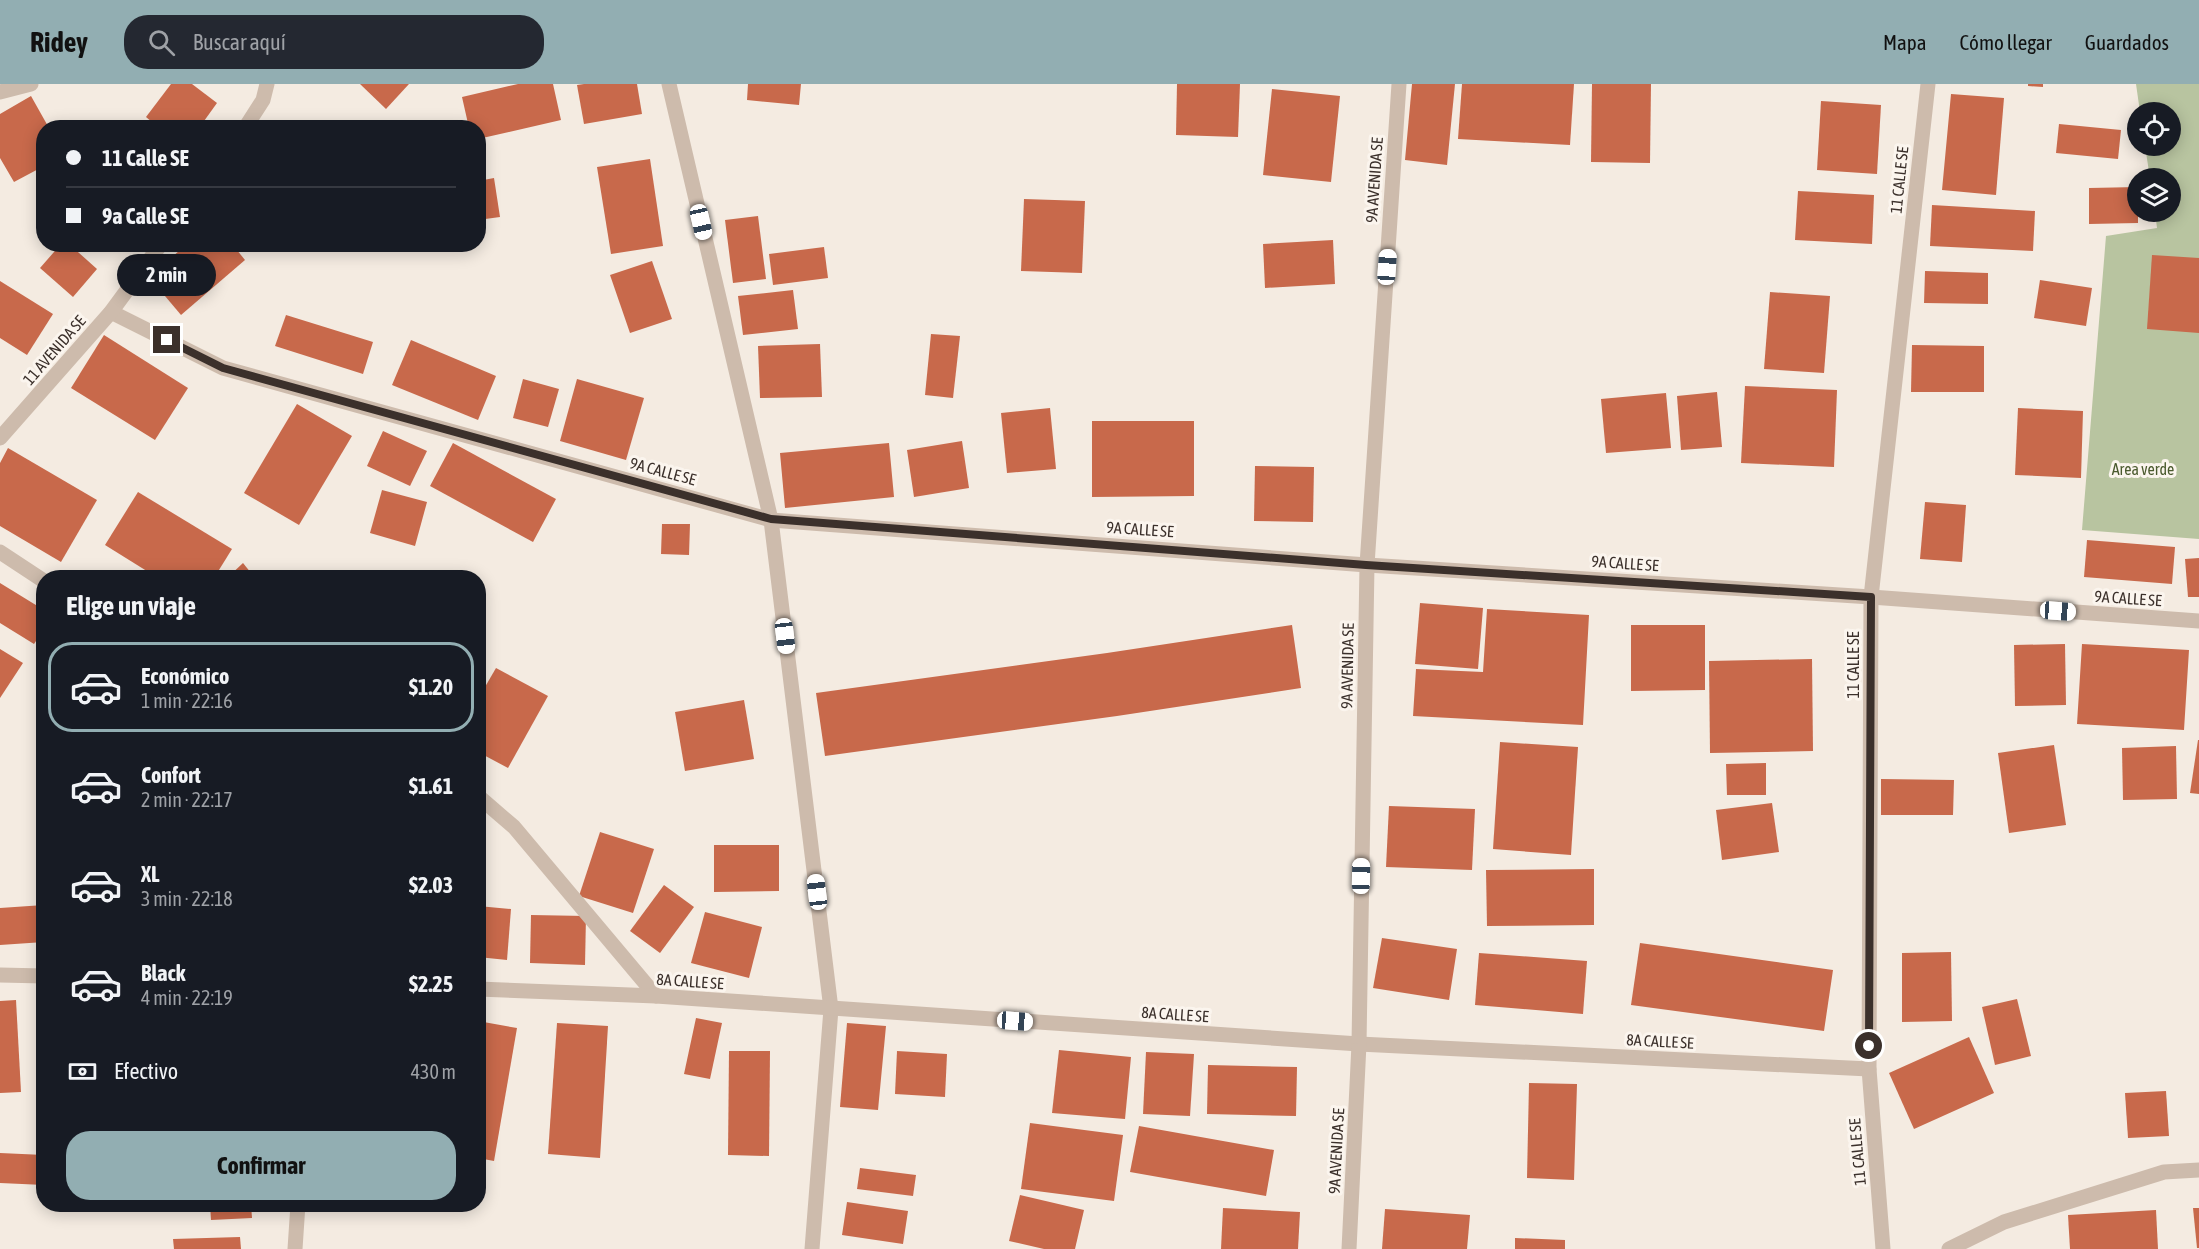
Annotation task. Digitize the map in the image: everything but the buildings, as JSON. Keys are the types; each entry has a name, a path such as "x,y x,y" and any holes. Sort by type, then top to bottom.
{"street":[{"path":"0,92 31,84"},
{"path":"250,120 263,100 267,84"},
{"path":"669,84 771,519 831,1009 812,1249"},
{"name":"9A AVENIDA SE","path":"1350,1249 1359,1044 1366,565 1399,84"},
{"name":"11 CALLE SE","path":"1883,1249 1869,1069 1871,597 1928,84"},
{"name":"11 AVENIDA SE","path":"0,438 111,312 155,252"},
{"name":"9A CALLE SE","path":"111,312 223,368 771,519 1366,565 1871,597 2199,621"},
{"path":"0,552 36,576"},
{"path":"486,803 514,827 656,996"},
{"path":"0,975 36,976"},
{"name":"8A CALLE SE","path":"486,989 656,996 1359,1044 1869,1069"},
{"path":"1949,1249 2004,1222 2164,1172 2199,1170"},
{"path":"296,1249 298,1212"}],"green space":[{"name":"Area verde","path":"2136,84 2199,84 2199,539 2082,530 2106,236 2157,228 2156,222 2181,222 2181,168 2148,168 2147,156 2181,156 2181,102 2139,102"}],"route":[{"path":"167,340 223,368 771,519 1366,565 1871,597 1869,1046"}]}
